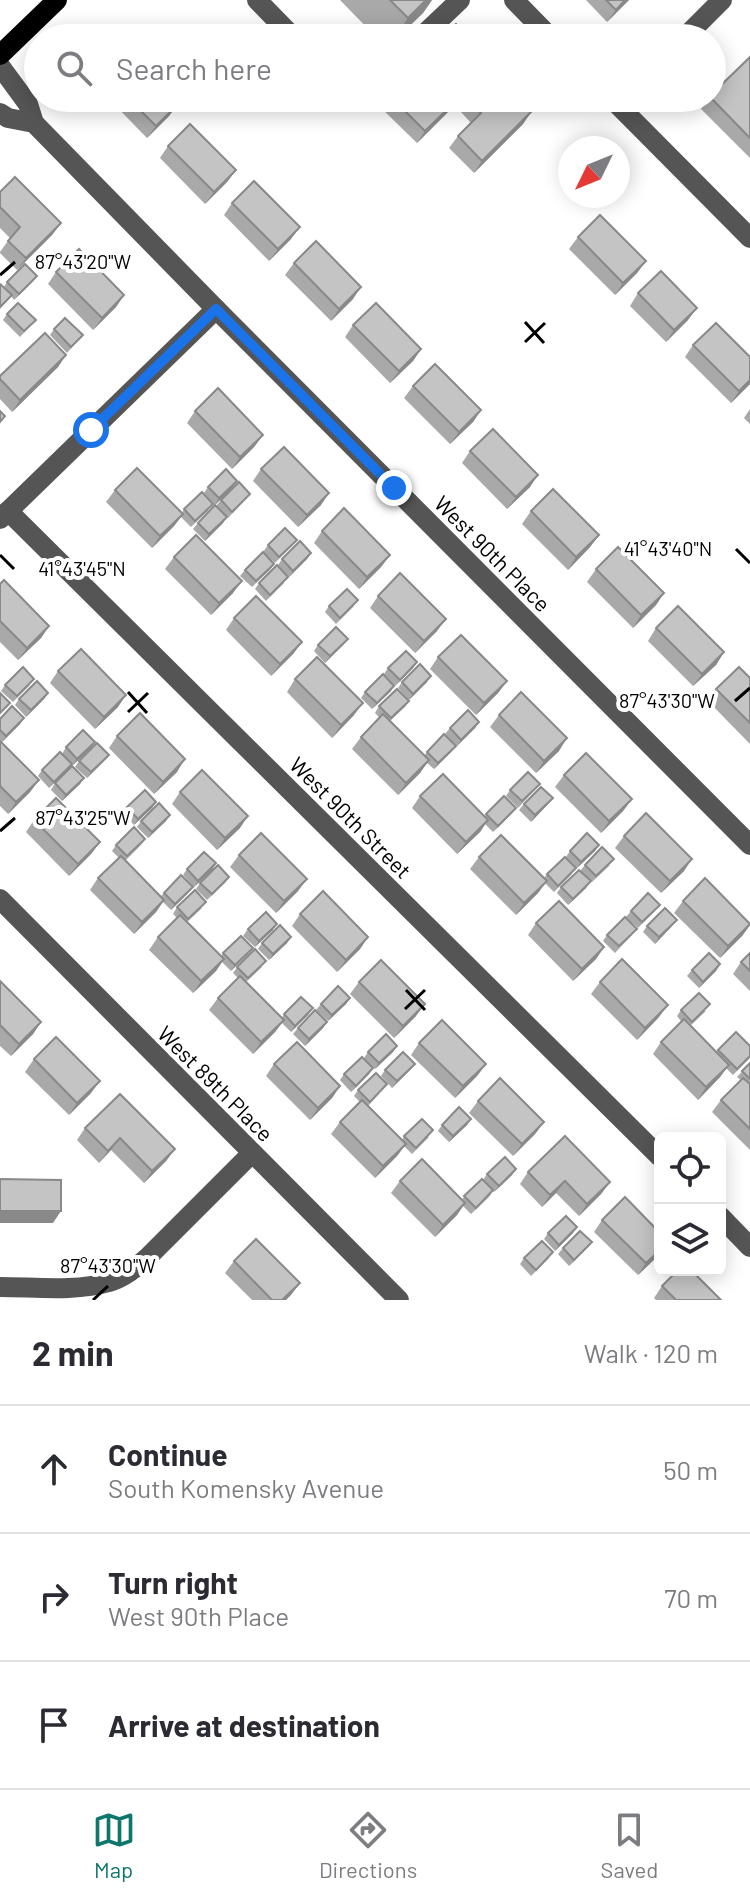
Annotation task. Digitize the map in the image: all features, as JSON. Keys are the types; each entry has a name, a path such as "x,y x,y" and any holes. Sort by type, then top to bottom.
{"main road":[{"path":"32,24 57,0"},
{"path":"0,55 24,32"}],"street":[{"path":"257,0 280,24"},
{"path":"435,24 460,0"},
{"path":"514,0 537,24"},
{"path":"698,24 722,0"},
{"name":"West 90th Place","path":"0,66 24,99"},
{"name":"West 90th Place","path":"31,112 34,123 216,309 750,845"},
{"path":"629,112 750,238"},
{"name":"West 90th Place","path":"0,113 8,118 34,123"},
{"path":"0,131 34,123"},
{"path":"4,515 216,309"},
{"name":"West 90th Street","path":"4,515 654,1151"},
{"name":"West 89th Place","path":"0,899 399,1300"},
{"path":"0,1287 86,1286 110,1282 128,1274 252,1153"},
{"path":"726,1222 750,1247"}],"building":[{"path":"390,0 426,0 408,18"},
{"path":"606,0 625,0 616,10"},
{"path":"750,57 750,138 725,112 726,80"},
{"path":"142,112 170,112 156,126"},
{"path":"406,112 445,112 425,131"},
{"path":"531,112 482,161 458,136 481,113"},
{"path":"190,124 236,170 214,192 168,146"},
{"path":"15,177 61,223 26,258 8,241 20,227 0,207 0,192"},
{"path":"254,181 300,227 278,249 232,203"},
{"path":"600,215 646,261 623,283 578,237"},
{"path":"316,241 361,287 339,309 294,263"},
{"path":"79,249 124,295 102,318 56,272"},
{"path":"25,264 37,276 19,294 7,282"},
{"path":"661,271 697,308 674,330 638,293"},
{"path":"0,284 12,295 0,307"},
{"path":"18,303 36,320 24,331 7,314"},
{"path":"376,303 421,349 399,371 353,325"},
{"path":"65,318 83,335 71,347 54,329"},
{"path":"716,323 750,357 750,380 739,391 693,345"},
{"path":"45,333 66,355 20,400 0,376"},
{"path":"435,364 481,410 459,432 413,386"},
{"path":"218,388 263,435 240,457 195,411"},
{"path":"493,429 538,475 516,497 470,451"},
{"path":"284,447 329,493 307,515 261,469"},
{"path":"137,468 183,514 160,536 115,490"},
{"path":"226,469 237,481 219,498 208,487"},
{"path":"239,482 250,494 232,512 221,500"},
{"path":"553,489 599,535 576,557 531,511"},
{"path":"202,492 213,504 195,521 184,509"},
{"path":"215,505 227,517 209,534 198,523"},
{"path":"344,508 390,555 367,577 322,531"},
{"path":"285,528 297,540 279,557 268,545"},
{"path":"196,535 242,581 219,603 174,557"},
{"path":"300,541 311,553 293,571 282,559"},
{"path":"618,547 664,593 641,615 596,569"},
{"path":"263,552 274,564 256,581 245,570"},
{"path":"277,565 288,577 270,595 259,583"},
{"path":"400,573 446,619 424,641 378,596"},
{"path":"4,580 49,626 27,648 0,621 0,584"},
{"path":"347,589 358,600 340,618 329,606"},
{"path":"256,596 302,642 280,664 234,618"},
{"path":"678,606 724,652 702,674 656,628"},
{"path":"336,627 348,639 330,656 318,645"},
{"path":"461,635 507,681 484,703 438,657"},
{"path":"81,649 126,695 104,717 58,671"},
{"path":"406,651 417,662 400,680 388,668"},
{"path":"317,657 363,703 341,725 295,679"},
{"path":"420,664 431,676 413,694 402,682"},
{"path":"23,667 34,679 17,696 5,685"},
{"path":"739,667 750,678 750,723 716,689"},
{"path":"383,674 394,686 377,703 365,692"},
{"path":"37,681 48,693 31,710 19,699"},
{"path":"397,689 409,701 391,718 379,706"},
{"path":"521,692 567,738 544,761 499,715"},
{"path":"0,693 10,703 0,713"},
{"path":"12,706 24,718 6,736 0,730 0,719"},
{"path":"468,710 479,722 461,740 450,728"},
{"path":"140,713 185,759 163,782 117,736"},
{"path":"383,714 429,760 406,783 361,737"},
{"path":"83,730 95,742 77,759 66,747"},
{"path":"444,734 456,746 438,763 427,752"},
{"path":"0,741 39,780 16,802 0,786"},
{"path":"97,743 109,755 91,772 79,761"},
{"path":"60,752 72,764 54,782 42,770"},
{"path":"586,753 632,799 609,821 564,775"},
{"path":"72,766 84,778 66,795 55,783"},
{"path":"202,770 248,816 225,838 180,792"},
{"path":"528,772 540,784 522,801 510,790"},
{"path":"443,774 488,820 466,842 420,796"},
{"path":"541,787 553,798 535,815 524,804"},
{"path":"145,790 156,802 138,819 127,807"},
{"path":"504,796 516,808 498,826 486,814"},
{"path":"56,798 100,842 78,864 34,820"},
{"path":"159,803 170,815 152,832 141,821"},
{"path":"646,813 692,859 670,881 624,836"},
{"path":"134,827 145,839 127,856 116,845"},
{"path":"261,833 307,879 284,901 239,855"},
{"path":"587,833 599,845 581,862 570,851"},
{"path":"501,835 547,881 524,903 479,857"},
{"path":"602,847 614,859 596,876 585,865"},
{"path":"204,852 216,863 198,881 187,869"},
{"path":"121,856 164,900 142,922 98,878"},
{"path":"565,857 576,868 558,886 547,874"},
{"path":"218,865 229,877 212,894 200,883"},
{"path":"579,870 591,881 573,899 561,887"},
{"path":"181,875 193,887 175,904 164,893"},
{"path":"705,878 750,924 728,946 683,901"},
{"path":"195,890 206,902 188,919 177,907"},
{"path":"323,891 368,937 346,960 300,914"},
{"path":"648,893 660,905 642,922 631,911"},
{"path":"559,901 604,947 582,969 536,923"},
{"path":"665,908 677,920 659,937 647,926"},
{"path":"266,912 277,924 259,941 248,929"},
{"path":"180,915 224,959 201,981 158,937"},
{"path":"625,917 637,929 619,946 607,935"},
{"path":"280,925 291,937 273,954 262,943"},
{"path":"241,936 253,948 235,965 223,953"},
{"path":"255,949 266,961 248,978 237,967"},
{"path":"709,953 720,964 703,982 692,970"},
{"path":"750,953 750,971 741,962"},
{"path":"622,959 668,1005 645,1028 600,982"},
{"path":"381,960 425,1004 403,1026 359,982"},
{"path":"240,976 284,1020 261,1042 218,998"},
{"path":"0,981 41,1022 19,1044 0,1025"},
{"path":"338,986 350,998 332,1015 321,1004"},
{"path":"699,993 710,1004 692,1022 681,1010"},
{"path":"301,997 313,1008 295,1026 284,1014"},
{"path":"315,1010 327,1022 309,1039 298,1028"},
{"path":"684,1019 729,1065 706,1087 661,1042"},
{"path":"442,1020 486,1064 463,1086 419,1043"},
{"path":"736,1032 750,1046 750,1056 737,1069 718,1050"},
{"path":"386,1034 397,1046 379,1063 368,1052"},
{"path":"56,1037 100,1081 77,1103 34,1059"},
{"path":"297,1042 340,1086 318,1108 274,1064"},
{"path":"403,1052 415,1064 397,1081 385,1070"},
{"path":"362,1057 373,1068 356,1086 344,1074"},
{"path":"750,1063 750,1079 742,1071"},
{"path":"376,1073 387,1084 370,1102 358,1090"},
{"path":"500,1078 544,1122 522,1144 478,1101"},
{"path":"743,1078 750,1084 750,1129 721,1100"},
{"path":"120,1094 175,1149 152,1171 120,1138 108,1151 85,1128"},
{"path":"362,1100 406,1144 383,1166 340,1122"},
{"path":"459,1107 471,1119 453,1136 442,1125"},
{"path":"422,1119 433,1130 416,1148 404,1136"},
{"path":"565,1136 610,1182 587,1204 565,1181 550,1195 528,1172"},
{"path":"505,1157 516,1169 499,1186 487,1174"},
{"path":"422,1159 465,1203 443,1225 400,1181"},
{"path":"0,1179 61,1180 61,1211 0,1211"},
{"path":"482,1179 493,1190 476,1208 464,1196"},
{"path":"625,1197 654,1227 654,1256 646,1263 602,1220"},
{"path":"566,1216 577,1227 559,1245 548,1233"},
{"path":"580,1231 592,1242 574,1260 563,1248"},
{"path":"256,1239 300,1283 282,1300 272,1300 234,1261"},
{"path":"542,1241 553,1252 536,1270 524,1258"},
{"path":"672,1276 697,1276 721,1300 676,1300 662,1286"}],"route":[{"path":"91,430 216,309 394,488"}]}
